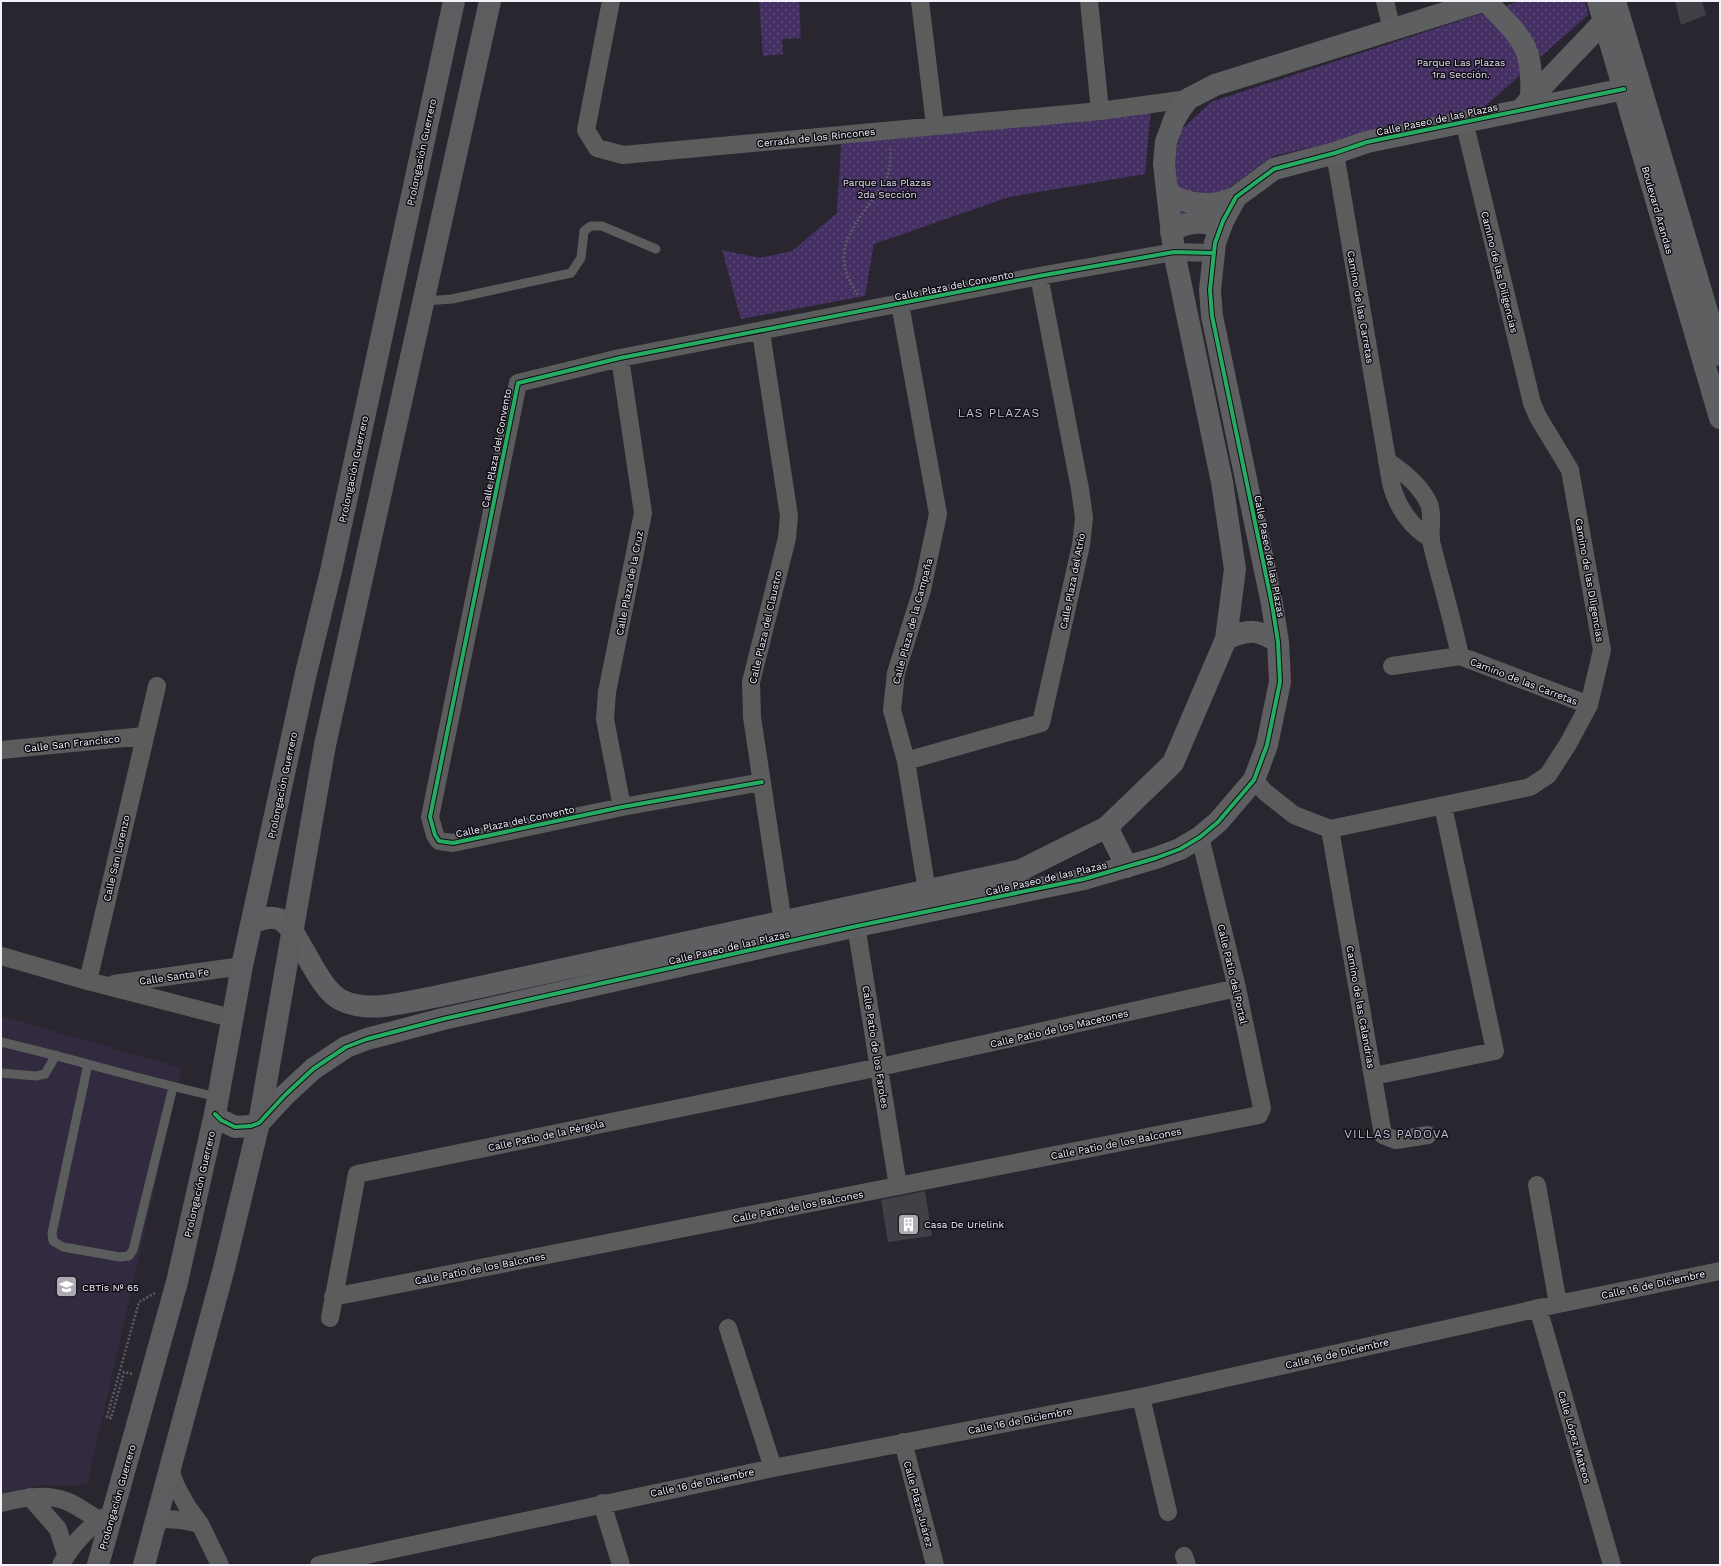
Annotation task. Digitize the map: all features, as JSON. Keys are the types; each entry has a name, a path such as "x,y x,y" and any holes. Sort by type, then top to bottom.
{"main road":[{"name":"Prolongación Guerrero","path":"98,1565 106,1516 177,1282 216,1105 242,966 306,673 331,571 454,1"},
{"path":"144,1565 224,1268 259,1123 325,745 341,680 490,1"},
{"path":"439,68 473,75"},
{"path":"306,673 341,680"}],"street":[{"name":"Cerrada de los Rincones","path":"611,1 586,130 597,148 623,155 935,125 1100,111 1188,99"},
{"path":"920,1 935,125"},
{"path":"1089,1 1100,111"},
{"path":"1385,1 1392,30"},
{"path":"1485,1 1510,25 1525,46 1531,64 1527,104"},
{"name":"Calle Paseo de las Plazas","path":"259,1123 285,1094 313,1069 346,1047 367,1039 855,917 927,891 1021,870 1107,827 1173,763 1226,640 1235,570 1222,482 1173,242 1164,164 1166,142 1174,120 1188,99 1232,78 1485,1"},
{"path":"1527,104 1609,8"},
{"name":"Boulevard Arandas","path":"1609,8 1624,89 1684,302 1720,418"},
{"name":"Boulevard Arandas","path":"1609,8 1715,322 1720,355"},
{"name":"Calle Paseo de las Plazas","path":"252,923 263,918 278,919 284,922 332,994 354,1005 370,1006 434,997 784,923 855,917 1084,879 1162,856 1200,837 1237,802 1254,780 1266,745 1280,682 1278,642 1272,604 1212,316 1210,290 1214,253 1219,230 1236,197 1274,169 1335,153 1367,142 1464,121 1527,104 1624,89"},
{"name":"Camino de las Diligencias","path":"1330,829 1530,787 1539,782 1548,775 1558,761 1588,705 1602,650 1570,470 1538,418 1532,403 1464,121"},
{"name":"Camino de las Carretas","path":"1335,153 1395,498 1418,530 1431,538"},
{"path":"1168,194 1181,201 1204,204 1228,201 1236,197"},
{"path":"1173,242 1184,225 1201,223 1212,225 1219,230"},
{"name":"Calle Plaza del Convento","path":"762,782 622,807 453,843 439,841 433,829 430,817 518,383 620,358 761,332 1039,276 1173,242 1214,253"},
{"name":"Calle Plaza del Atrio","path":"906,761 1041,723 1081,545 1084,518 1080,489 1039,276"},
{"name":"Calle Plaza de la Campaña","path":"900,304 938,514 922,590 896,673 892,710 906,761 927,891"},
{"name":"Calle Plaza del Claustro","path":"761,332 789,516 787,538 751,682 752,717 784,923"},
{"name":"Calle Plaza de la Cruz","path":"620,358 643,513 608,692 605,719 622,807"},
{"name":"Camino de las Carretas","path":"1388,461 1402,470 1422,492 1431,514 1431,538 1460,656"},
{"path":"1226,640 1242,632 1253,631 1264,634 1278,642"},
{"name":"Camino de las Carretas","path":"1392,666 1460,656 1588,705"},
{"name":"Calle San Lorenzo","path":"88,981 144,736 157,686"},
{"name":"Calle San Francisco","path":"1,750 144,736"},
{"path":"1254,780 1265,792 1294,815 1330,829"},
{"name":"Camino de las Calandrias","path":"1330,829 1374,1076 1495,1051 1443,806"},
{"path":"1107,827 1127,867"},
{"name":"Calle Patio del Portal","path":"1200,837 1237,988 1262,1111"},
{"name":"Calle Patio de los Faroles","path":"855,917 898,1186"},
{"name":"Calle Santa Fe","path":"1,956 105,986 232,1018"},
{"name":"Calle Santa Fe","path":"105,986 242,966"},
{"name":"Calle Patio de los Macetones","path":"880,1067 1237,988"},
{"name":"Calle Patio de la Pérgola","path":"330,1318 357,1174 880,1067"},
{"path":"1374,1076 1384,1135 1396,1140 1428,1135"},
{"path":"216,1105 221,1120 235,1127 251,1126 259,1123"},
{"name":"Calle Patio de los Balcones","path":"333,1297 1259,1115 1262,1111"},
{"path":"1537,1185 1558,1304"},
{"name":"Calle 16 de Diciembre","path":"318,1565 602,1503 773,1468 1141,1397 1538,1308 1720,1271"},
{"name":"Calle López Mateos","path":"1538,1308 1612,1565"},
{"path":"728,1328 773,1468"},
{"path":"1141,1397 1168,1512"},
{"name":"Calle Plaza Juárez","path":"903,1442 936,1565"},
{"path":"170,1470 176,1486 187,1506 200,1524 220,1565"},
{"path":"30,1497 58,1529 64,1559"},
{"path":"1,1503 30,1497 50,1497 66,1501 106,1516 64,1559"},
{"path":"602,1503 621,1565"},
{"path":"156,1520 171,1518 200,1524"}],"lane":[{"path":"424,301 452,298 572,273 581,258 584,231 591,226 602,226 656,249"},
{"path":"1,1042 56,1055 173,1087 216,1105"},
{"path":"1,1073 36,1076 45,1074 56,1055"},
{"path":"88,1064 52,1233 53,1241 63,1247 120,1257 129,1256 133,1250 173,1087"}],"path":[{"path":"868,311 846,276 842,251 855,224 886,179 891,159 889,130"},
{"path":"128,1342 139,1302 177,1282"}],"shaded area":[{"name":"CBTis Nº 65","path":"1,1016 182,1068 87,1485 44,1485 1,1493"}],"green space":[{"path":"759,1 799,1 801,38 782,39 783,54 763,56"},
{"name":"Parque Las Plazas 1ra Sección.","path":"1520,1 1585,1 1588,15 1482,109 1273,156 1230,187 1211,233 1178,234 1172,166 1182,129 1211,102"},
{"name":"Parque Las Plazas 2da Sección","path":"1151,108 1145,174 1009,197 874,244 865,296 741,319 722,250 760,258 792,251 837,213 841,144"}],"building":[{"path":"1675,1 1702,1 1706,15 1681,25"},
{"name":"Casa De Urielink","path":"925,1191 932,1236 888,1242 881,1200"}],"cycle path":[{"path":"215,1114 221,1120 235,1127 251,1126 259,1123 285,1095 313,1069 346,1047 367,1039 443,1019 857,926 1084,879 1156,858 1180,849 1200,837 1218,822 1254,780 1267,745 1280,682 1278,642 1272,604 1212,316 1210,290 1215,243 1223,221 1236,197 1274,169 1335,153 1367,142 1624,89"},
{"path":"762,782 622,807 453,843 439,841 435,835 430,817 518,383 620,358 1039,276 1174,252 1214,253"}],"place":[{"name":"Casa De Urielink","path":"908,1224"},
{"name":"CBTis Nº 65","path":"66,1287"}],"district":[{"name":"LAS PLAZAS","path":"999,413"},
{"name":"VILLAS PADOVA","path":"1397,1134"}]}
